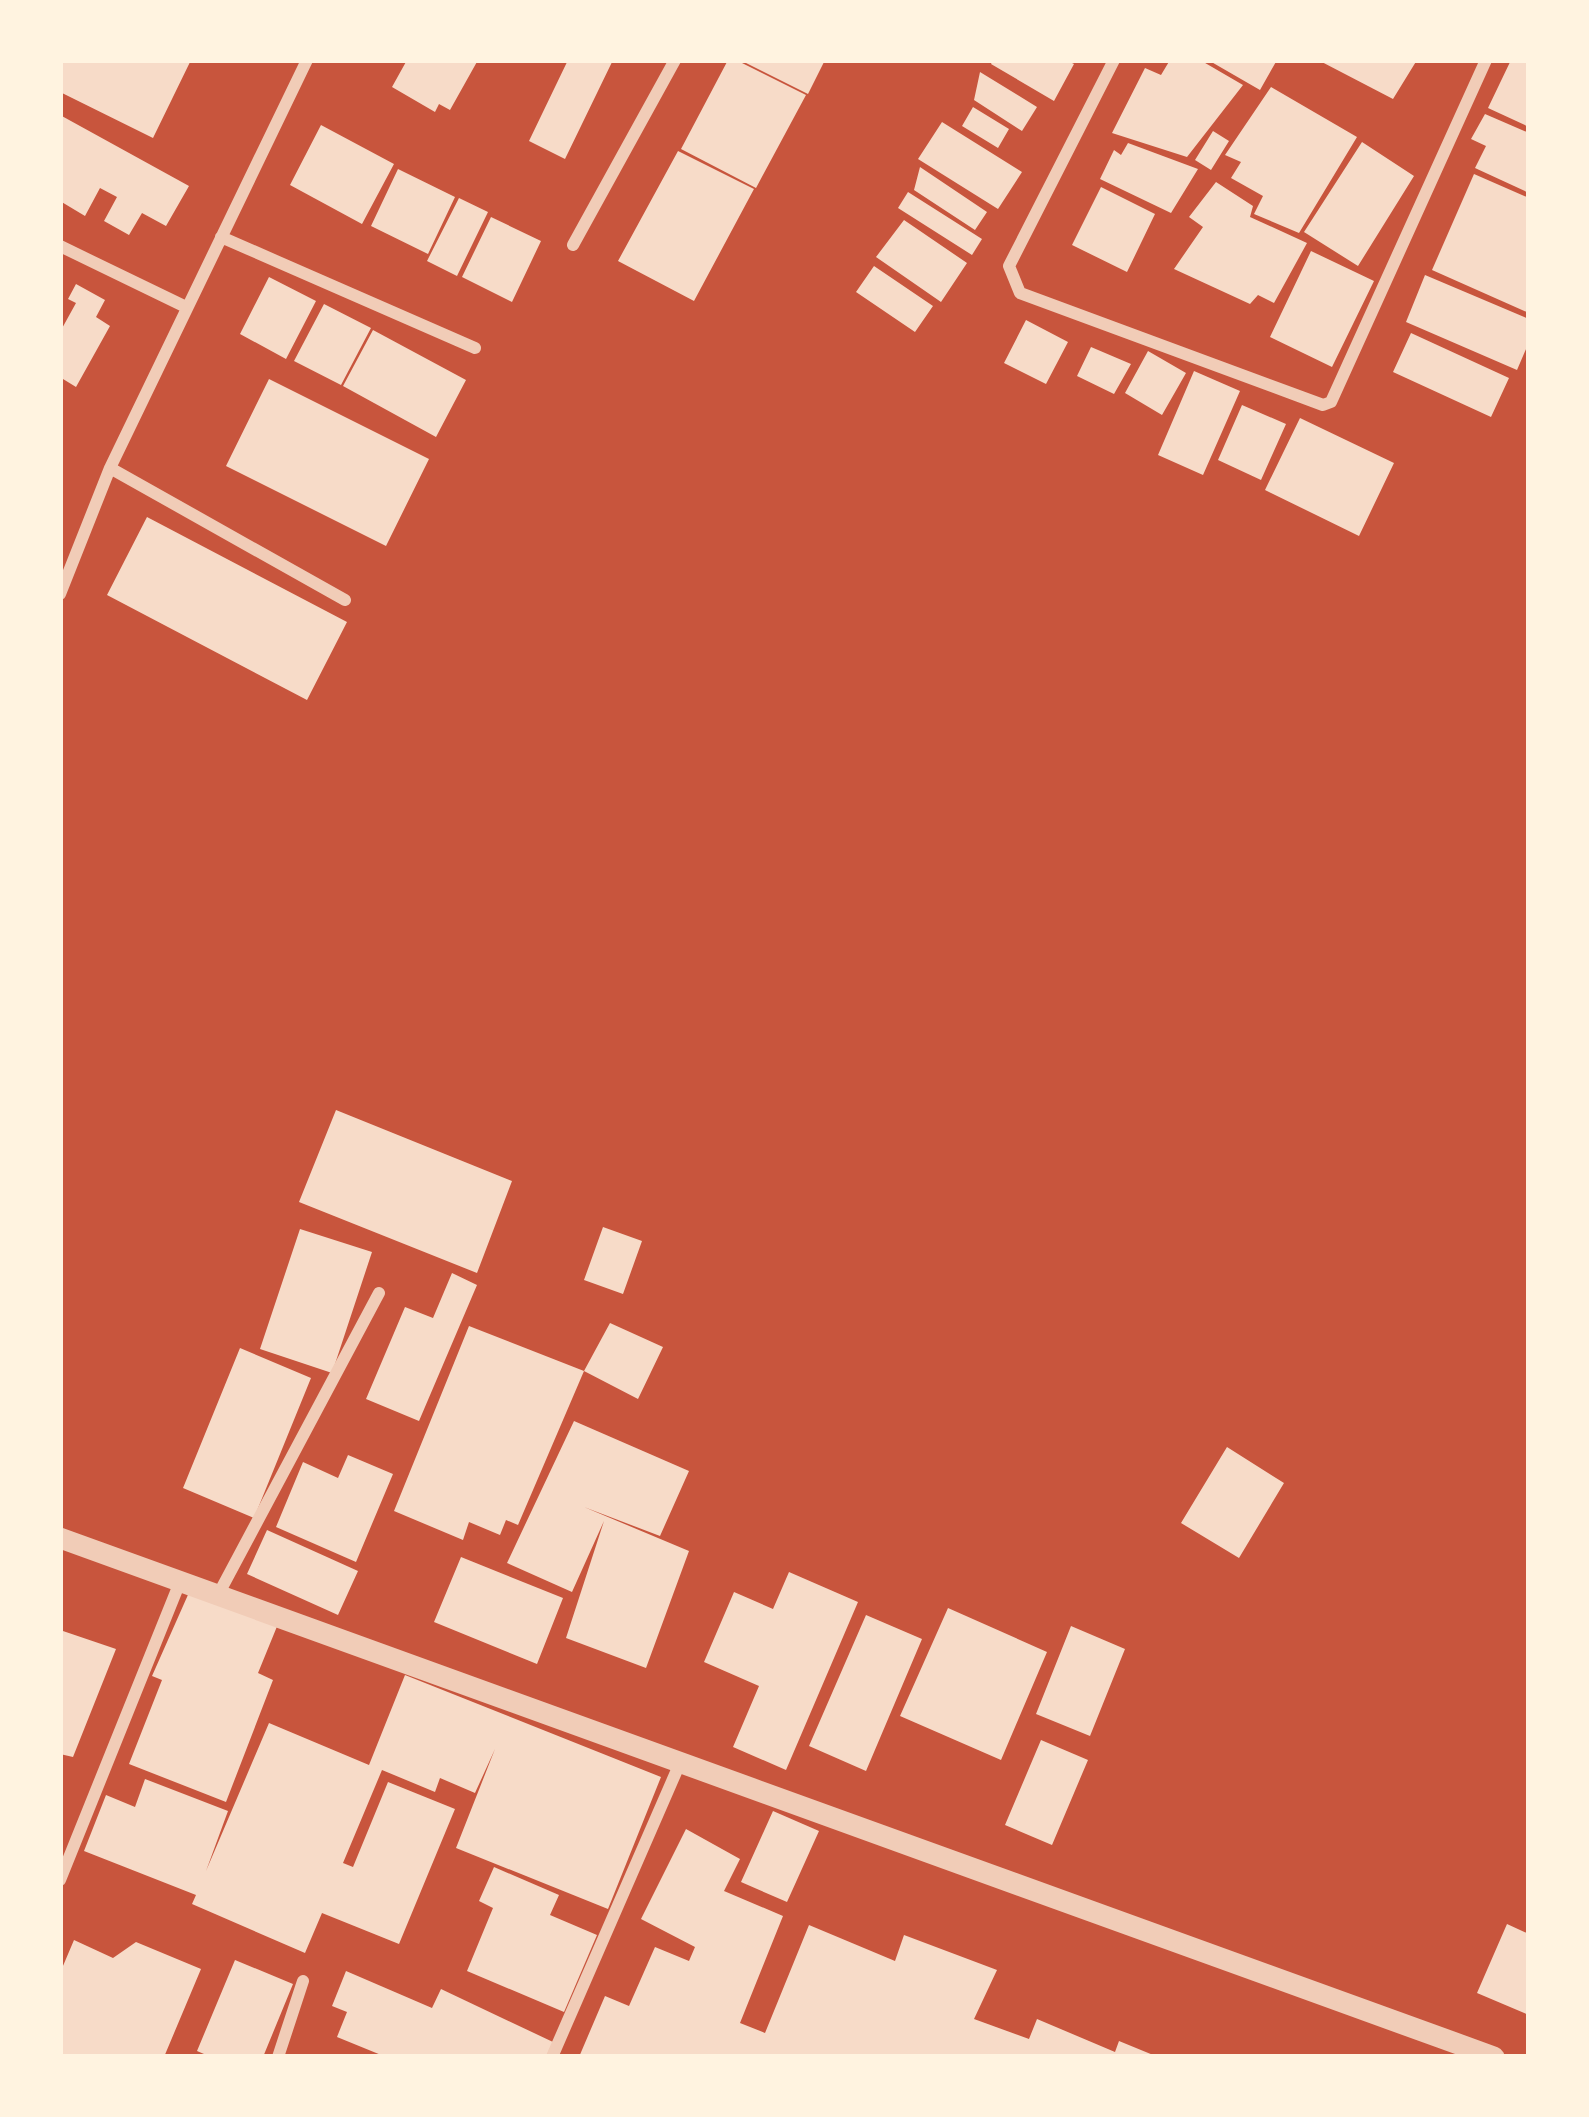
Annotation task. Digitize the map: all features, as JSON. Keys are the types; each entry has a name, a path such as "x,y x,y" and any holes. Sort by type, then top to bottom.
{"street":[{"path":"573,245 675,60"},
{"path":"1114,60 1009,266 1020,293 1323,405 1330,402 1486,60"},
{"path":"60,594 110,468 302,62"},
{"path":"221,237 475,348"},
{"path":"60,246 186,307"},
{"path":"110,468 345,600"},
{"path":"218,1595 380,1293"},
{"path":"60,1538 1494,2057"},
{"path":"60,1880 180,1582"},
{"path":"552,2057 680,1763"},
{"path":"278,2057 303,1982"}],"building":[{"path":"60,60 191,60 153,138 60,92"},
{"path":"407,60 478,60 450,110 439,104 435,112 392,87"},
{"path":"568,60 613,60 565,159 529,141"},
{"path":"728,60 806,95 756,188 681,149"},
{"path":"740,60 825,60 808,94"},
{"path":"993,60 1066,60 1074,64 1054,101 991,64"},
{"path":"1170,60 1200,60 1243,85 1187,157 1112,133 1145,68 1161,75"},
{"path":"1208,60 1277,60 1260,90"},
{"path":"1318,60 1417,60 1393,99"},
{"path":"1511,60 1529,60 1529,127 1488,108"},
{"path":"980,72 1037,107 1022,131 974,100"},
{"path":"1271,87 1357,137 1299,233 1254,214 1263,196 1231,178 1241,162 1225,155"},
{"path":"973,107 1009,129 998,148 962,126"},
{"path":"1485,114 1529,133 1529,193 1475,168 1486,146 1471,139"},
{"path":"60,115 189,186 166,226 142,213 129,235 104,221 117,197 100,188 85,216 60,201"},
{"path":"942,122 1022,172 998,209 918,159"},
{"path":"321,125 394,164 362,224 290,185"},
{"path":"1213,131 1229,141 1211,170 1195,160"},
{"path":"1362,142 1414,176 1358,266 1304,232"},
{"path":"1128,143 1198,169 1171,213 1100,179 1114,150 1121,155"},
{"path":"678,151 754,189 694,301 618,261"},
{"path":"920,167 987,212 975,230 914,190"},
{"path":"398,169 455,197 428,254 371,226"},
{"path":"1474,174 1529,198 1529,313 1432,270"},
{"path":"1216,182 1253,206 1250,217 1307,243 1274,303 1258,295 1250,304 1174,269 1203,227 1189,217"},
{"path":"1101,187 1155,214 1127,272 1072,245"},
{"path":"908,192 982,239 972,255 898,208"},
{"path":"459,198 488,212 457,276 427,261"},
{"path":"491,217 541,241 512,302 462,277"},
{"path":"904,220 967,263 941,302 876,257"},
{"path":"1311,251 1374,281 1332,367 1270,337"},
{"path":"874,266 933,306 915,332 856,292"},
{"path":"1425,275 1529,319 1529,342 1517,370 1406,322"},
{"path":"269,277 316,301 286,359 240,334"},
{"path":"76,284 105,300 96,317 110,326 76,387 63,379 60,386 60,332 76,303 68,299"},
{"path":"324,304 371,328 341,385 294,361"},
{"path":"1026,320 1068,342 1046,384 1004,363"},
{"path":"373,330 466,380 436,437 343,386"},
{"path":"1411,333 1509,378 1491,417 1393,372"},
{"path":"1091,347 1131,364 1114,394 1077,376"},
{"path":"1148,351 1186,373 1162,415 1125,393"},
{"path":"1194,371 1240,391 1203,475 1158,455"},
{"path":"269,379 429,459 386,546 226,466"},
{"path":"1242,405 1286,424 1261,480 1218,460"},
{"path":"1300,418 1394,463 1359,536 1265,490"},
{"path":"147,517 347,622 307,700 107,595"},
{"path":"336,1110 512,1181 477,1273 299,1202"},
{"path":"603,1227 642,1241 623,1294 584,1280"},
{"path":"300,1229 372,1252 332,1373 260,1349"},
{"path":"452,1273 477,1285 419,1421 366,1399 405,1307 433,1318"},
{"path":"610,1323 663,1347 638,1399 584,1371"},
{"path":"469,1326 584,1371 518,1525 506,1520 500,1535 469,1522 463,1540 394,1511"},
{"path":"240,1348 311,1378 254,1518 183,1488"},
{"path":"574,1421 689,1471 660,1536 584,1507 689,1551 646,1668 566,1638 604,1521 572,1592 507,1563"},
{"path":"1227,1447 1284,1483 1239,1558 1181,1523"},
{"path":"348,1455 393,1474 356,1562 276,1527 303,1462 338,1478"},
{"path":"267,1530 358,1571 338,1615 247,1574"},
{"path":"461,1557 563,1598 537,1664 434,1622"},
{"path":"789,1572 858,1602 786,1770 733,1747 759,1686 704,1662 734,1592 773,1609"},
{"path":"191,1588 278,1624 258,1673 273,1680 226,1802 129,1764 162,1680 152,1676"},
{"path":"948,1608 1047,1652 1001,1760 900,1716"},
{"path":"866,1615 922,1639 866,1771 809,1746"},
{"path":"1071,1626 1125,1649 1090,1736 1036,1714"},
{"path":"60,1630 116,1649 73,1757 60,1754"},
{"path":"405,1675 661,1777 608,1909 456,1848 495,1749 475,1793 440,1778 435,1792 382,1770 343,1863 353,1867 388,1782 455,1809 399,1944 322,1913 305,1953 192,1904 196,1895 84,1851 106,1795 135,1807 145,1779 228,1811 206,1871 269,1723 369,1765"},
{"path":"1041,1740 1088,1760 1052,1845 1005,1825"},
{"path":"773,1811 819,1831 787,1902 741,1882"},
{"path":"686,1829 740,1859 724,1891 783,1916 740,2023 765,2033 809,1925 895,1961 904,1935 997,1970 974,2019 1029,2039 1037,2019 1115,2052 1119,2041 1158,2057 579,2057 605,1996 629,2006 655,1947 689,1961 695,1947 641,1919"},
{"path":"494,1867 559,1895 550,1915 597,1935 564,2012 467,1971 493,1908 479,1901"},
{"path":"1507,1924 1529,1934 1529,2015 1477,1993"},
{"path":"74,1940 113,1958 136,1942 201,1969 164,2057 60,2057 60,1973"},
{"path":"235,1960 293,1984 263,2057 211,2057 197,2051"},
{"path":"346,1971 432,2008 441,1989 553,2042 546,2057 386,2057 337,2037 347,2012 332,2006"}]}
